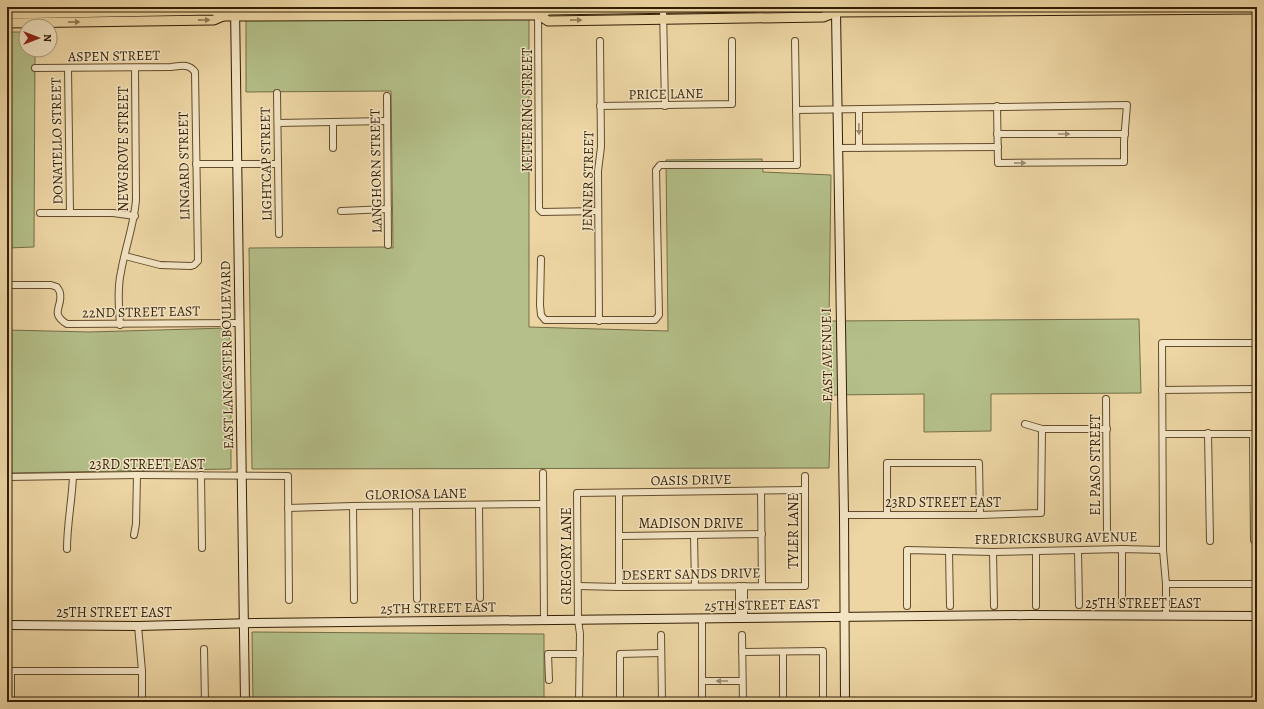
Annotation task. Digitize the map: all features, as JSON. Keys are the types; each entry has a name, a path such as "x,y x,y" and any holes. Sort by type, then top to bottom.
{"main road":[{"path":"7,23 214,20 235,12 538,11 756,7"},
{"path":"824,7 836,10 1257,9"},
{"path":"7,14 214,10 223,16"},
{"path":"538,11 548,21 822,17 836,10"},
{"name":"EAST AVENUE I","path":"836,10 844,515 845,702"},
{"name":"EAST LANCASTER BOULEVARD","path":"235,12 244,702"},
{"name":"25TH STREET EAST","path":"7,625 138,626 1029,615 1257,616"}],"street":[{"path":"663,9 664,106"},
{"name":"KETTERING STREET","path":"538,11 539,209 542,212 598,212"},
{"name":"JENNER STREET","path":"600,41 601,147 598,171 600,321"},
{"name":"PRICE LANE","path":"600,106 732,104 732,41"},
{"path":"541,259 540,305 541,315 545,320 655,320 659,315 656,170 660,165 797,165 795,41"},
{"name":"ASPEN STREET","path":"35,68 135,68 185,66 192,68"},
{"name":"DONATELLO STREET","path":"68,68 70,213"},
{"name":"NEWGROVE STREET","path":"120,325 120,273 135,216 136,200 135,68"},
{"name":"LINGARD STREET","path":"125,256 160,265 191,266 196,263 199,258 195,72 192,68"},
{"name":"LIGHTCAP STREET","path":"277,93 279,234"},
{"name":"LANGHORN STREET","path":"387,96 388,246"},
{"path":"796,110 859,110 997,106 1127,105 1124,162 998,163 997,106"},
{"path":"859,110 859,148"},
{"path":"278,122 387,121"},
{"path":"332,122 333,148"},
{"path":"998,134 1125,134"},
{"path":"838,148 998,147"},
{"path":"196,164 278,164"},
{"path":"340,211 388,209"},
{"path":"40,213 113,213 135,216"},
{"name":"22ND STREET EAST","path":"7,285 51,285 57,287 60,293 57,314 59,320 67,324 120,325 239,323"},
{"path":"1166,616 1162,343 1257,343"},
{"path":"1162,390 1257,389"},
{"name":"EL PASO STREET","path":"1106,399 1107,531"},
{"path":"1025,424 1042,429 1107,429"},
{"name":"23RD STREET EAST","path":"844,515 980,515 1041,513 1042,429"},
{"path":"1208,433 1210,541"},
{"path":"1163,434 1255,434 1254,540"},
{"path":"887,514 887,463 979,463 980,515"},
{"path":"543,473 544,620"},
{"path":"134,535 136,524 137,475"},
{"name":"23RD STREET EAST","path":"7,477 137,475 288,476 288,508"},
{"path":"201,475 202,548"},
{"path":"67,549 67,532 72,497 72,476"},
{"name":"TYLER LANE","path":"805,476 805,586"},
{"name":"OASIS DRIVE","path":"577,493 805,490"},
{"path":"761,491 762,586"},
{"name":"GREGORY LANE","path":"577,493 580,702"},
{"path":"619,493 619,587"},
{"name":"GLORIOSA LANE","path":"288,508 543,504"},
{"path":"479,505 480,598"},
{"path":"353,506 354,600"},
{"path":"416,506 417,599"},
{"path":"288,508 289,600"},
{"name":"MADISON DRIVE","path":"620,536 762,534"},
{"path":"694,535 695,586"},
{"path":"1122,549 1122,605"},
{"name":"FREDRICKSBURG AVENUE","path":"907,606 907,550 994,552 1122,549 1164,550"},
{"path":"1078,550 1079,605"},
{"path":"949,551 950,606"},
{"path":"1036,551 1036,606"},
{"path":"994,552 994,606"},
{"path":"1166,584 1257,584"},
{"name":"DESERT SANDS DRIVE","path":"578,586 805,586"},
{"path":"741,586 742,619"},
{"path":"675,702 702,702 702,619"},
{"path":"138,626 142,671 142,702"},
{"path":"662,635 662,702"},
{"path":"742,635 743,702"},
{"path":"204,648 205,702"},
{"path":"742,652 823,651 823,702"},
{"path":"783,652 783,702 845,702"},
{"path":"620,702 620,654 661,653"},
{"path":"549,680 548,654 580,654"},
{"path":"11,702 11,671 142,671"},
{"path":"702,681 742,681"}],"green space":[{"path":"246,7 529,7 529,327 668,331 666,160 762,159 763,172 831,175 829,321 1139,319 1141,393 991,394 991,431 924,432 924,394 831,395 829,468 252,469 249,248 393,248 391,91 246,92"},
{"path":"7,32 18,32 18,58 35,58 34,247 7,248"},
{"path":"227,328 231,344 231,469 7,473 7,330 90,332"},
{"path":"252,632 544,634 544,702 253,702"}]}
